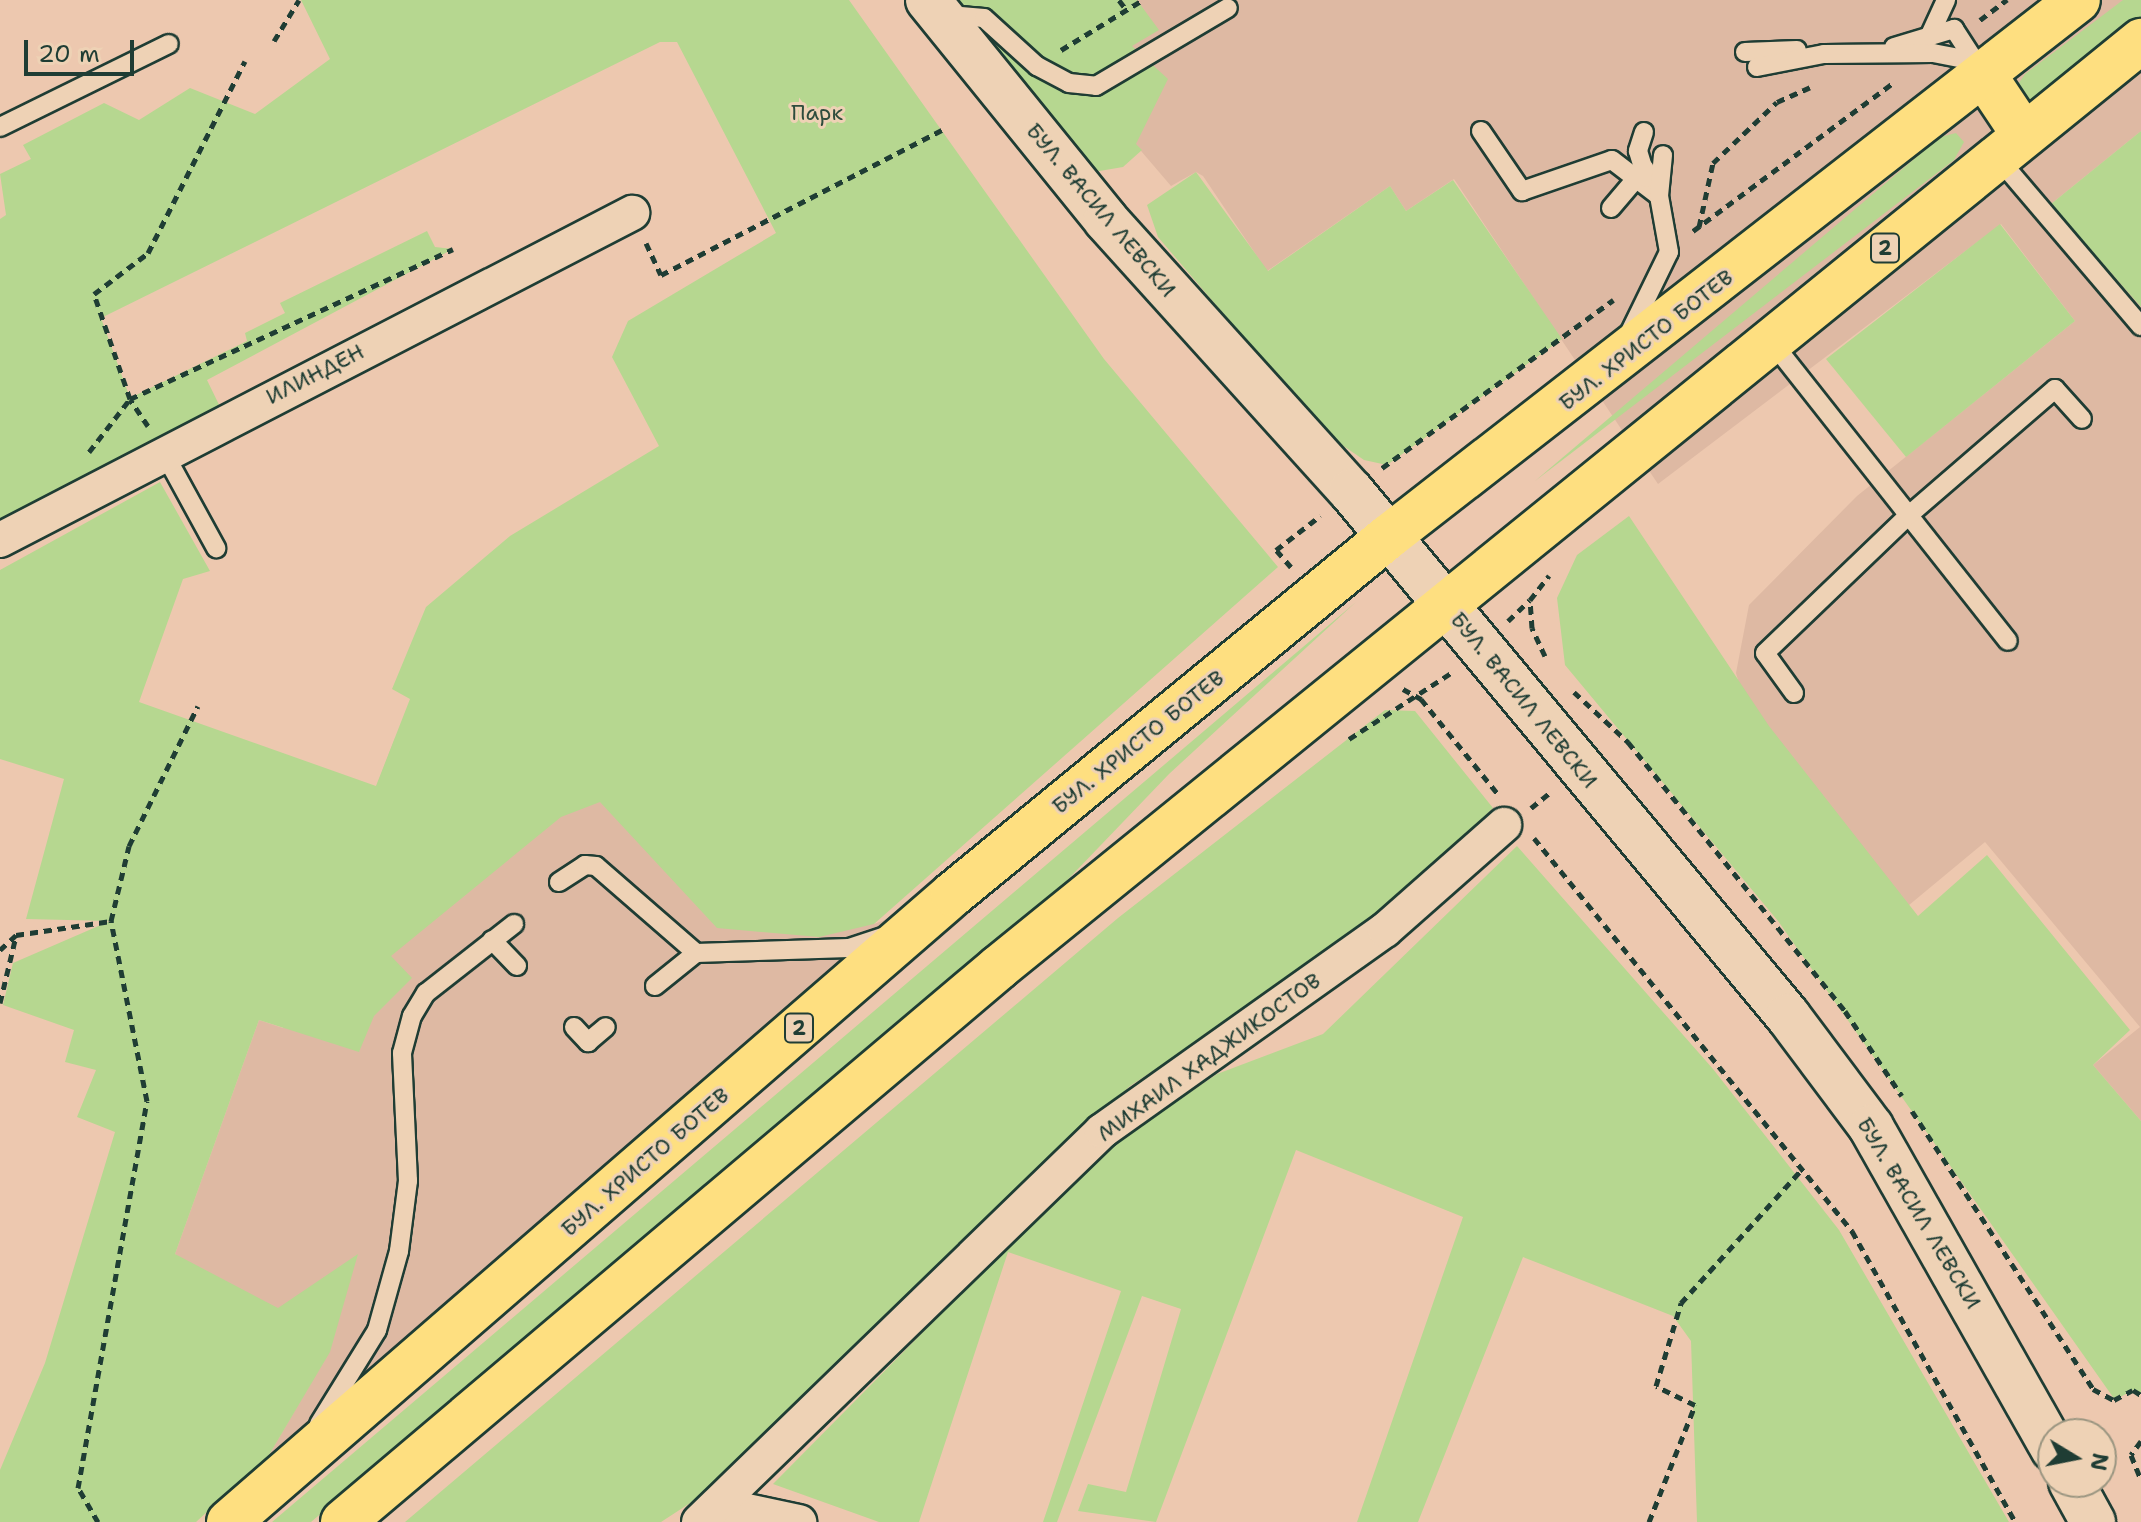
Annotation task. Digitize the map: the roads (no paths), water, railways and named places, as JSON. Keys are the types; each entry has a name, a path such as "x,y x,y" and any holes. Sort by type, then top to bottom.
{"highway":[{"name":"БУЛ. ХРИСТО БОТЕВ","path":"229,1522 953,894 1388,537 1613,367 1979,68 2078,0"},
{"name":"2","path":"343,1522 998,968 2141,41"},
{"path":"1979,68 2010,146"}],"main road":[{"name":"БУЛ. ВАСИЛ ЛЕВСКИ","path":"933,7 1106,220 1446,604 1479,648 1748,966 1871,1127 2037,1421"},
{"path":"2080,1498 2093,1522"}],"street":[{"name":"ИЛИНДЕН","path":"0,540 163,451 632,213"},
{"name":"МИХАИЛ ХАДЖИКОСТОВ","path":"711,1514 1102,1131 1385,930 1510,821"},
{"name":"МИХАИЛ ХАДЖИКОСТОВ","path":"711,1514 799,1522"}],"lane":[{"path":"1948,0 1954,29 1979,68"},
{"path":"1929,37 1948,0"},
{"path":"933,7 984,18 1037,66 1069,83 1096,86 1228,8"},
{"path":"1870,53 1954,29"},
{"path":"0,127 169,44"},
{"path":"1745,52 1771,47 1824,54 1870,53 1979,68"},
{"path":"1757,67 1824,54"},
{"path":"1481,131 1522,191 1612,160 1648,182"},
{"path":"1613,367 1669,252 1638,151 1644,132"},
{"path":"2010,146 2141,326"},
{"path":"1611,208 1648,182 1660,152 1648,182"},
{"path":"1771,341 2008,641"},
{"path":"1794,693 1765,653 1909,515 2055,389 2082,419"},
{"path":"163,451 216,548"},
{"path":"559,882 585,865 596,866 696,953"},
{"path":"655,986 696,953 849,948 891,933 953,894"},
{"path":"290,1470 377,1330 392,1277 408,1181 402,1053 412,1016 426,993 514,924"},
{"path":"492,940 517,966"},
{"path":"574,1027 588,1042 606,1027"}],"park label":[{"name":"Парк","path":"817,113"}]}
